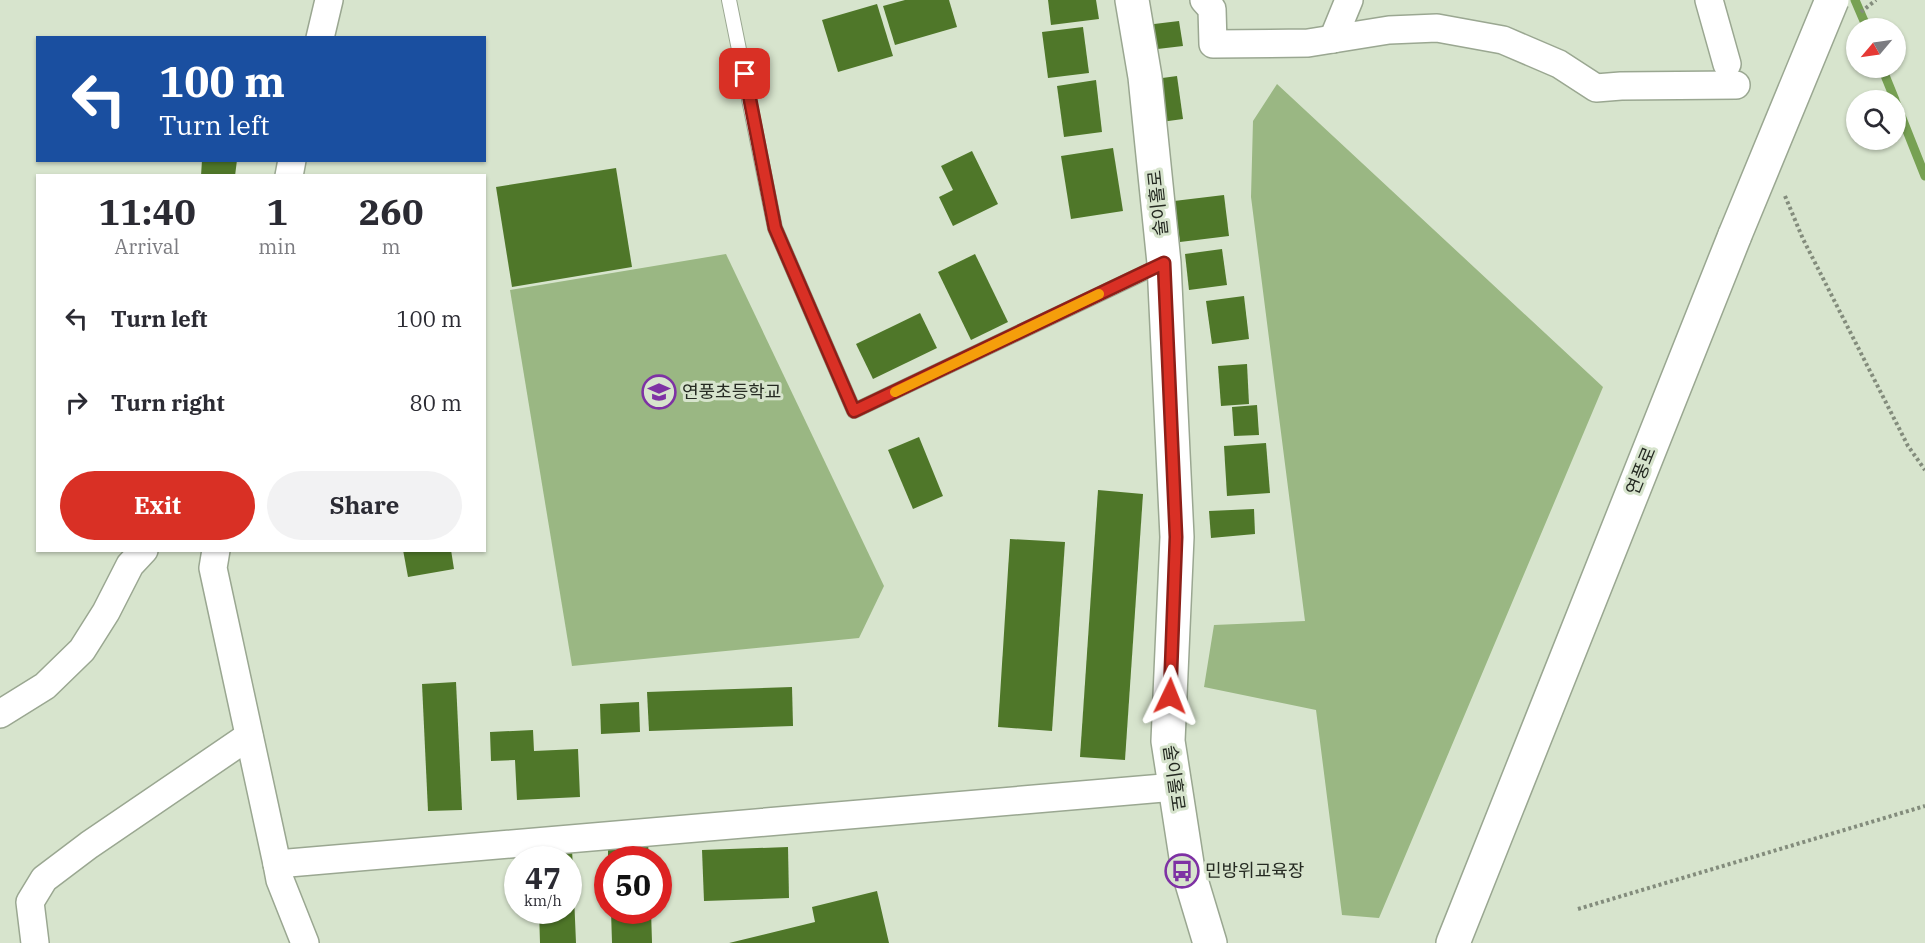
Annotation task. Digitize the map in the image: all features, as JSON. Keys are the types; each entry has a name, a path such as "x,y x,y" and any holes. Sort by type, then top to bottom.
{"main road":[{"name":"술이홀로","path":"1132,0 1145,77 1164,263 1176,537 1168,741 1188,870 1210,943"},
{"name":"연풍로","path":"1453,943 1735,236 1832,0"}],"street":[{"path":"320,36 329,0"},
{"path":"1204,0 1212,9 1212,44 1308,43 1389,30 1437,28 1503,40 1559,64 1596,88 1732,75 1709,0"},
{"path":"1333,39 1348,0"},
{"path":"0,714 45,686 82,650 106,612 130,565 142,552"},
{"path":"216,552 213,568 280,880 305,943"},
{"path":"35,943 30,902 44,879 89,845 249,736"},
{"path":"277,864 1175,787"}],"lane":[{"path":"729,0 775,228 854,411 1164,263"}],"path":[{"path":"1780,186 1803,239 1908,446 1925,470"},
{"path":"1578,909 1925,806"}],"green space":[{"path":"1277,84 1603,387 1379,918 1342,915 1316,710 1204,687 1214,625 1305,621 1251,197 1253,121"},
{"path":"726,254 884,586 859,638 572,666 510,290"}],"building":[{"path":"905,0 949,0 957,27 895,45 883,6"},
{"path":"1048,0 1096,0 1099,19 1051,25"},
{"path":"877,4 893,56 838,72 822,20"},
{"path":"1179,21 1183,46 1149,50 1146,25"},
{"path":"1083,27 1089,73 1048,78 1042,32"},
{"path":"1177,76 1183,119 1161,122 1155,79"},
{"path":"1096,80 1102,132 1064,137 1057,86"},
{"path":"1113,148 1123,211 1071,219 1061,156"},
{"path":"972,151 998,204 953,226 939,197 953,190 941,166"},
{"path":"202,162 237,162 235,174 201,174"},
{"path":"616,168 632,267 512,287 496,187"},
{"path":"1224,195 1229,236 1180,242 1174,201"},
{"path":"1222,249 1227,285 1189,290 1185,254"},
{"path":"975,254 1008,322 971,340 938,272"},
{"path":"1244,296 1249,339 1212,344 1206,301"},
{"path":"920,313 937,348 873,379 856,344"},
{"path":"1247,364 1249,404 1221,406 1218,366"},
{"path":"1257,405 1259,435 1234,436 1232,407"},
{"path":"919,437 943,496 913,509 888,450"},
{"path":"1266,443 1270,493 1227,496 1224,446"},
{"path":"1098,490 1143,494 1125,760 1080,757"},
{"path":"1254,509 1255,534 1211,538 1209,511"},
{"path":"1010,539 1065,542 1052,731 998,727"},
{"path":"403,552 451,552 454,569 408,577"},
{"path":"456,682 462,810 428,811 422,684"},
{"path":"792,687 793,726 649,731 647,692"},
{"path":"639,702 640,732 601,734 600,704"},
{"path":"533,730 534,751 578,749 580,797 517,800 515,760 491,761 490,732"},
{"path":"648,843 648,846 608,846"},
{"path":"788,847 789,898 704,901 702,850"},
{"path":"877,891 889,943 729,943 815,922 812,907"},
{"path":"539,924 575,924 576,943 540,943"},
{"path":"611,924 651,924 652,943 612,943"}],"waterway":[{"path":"1855,0 1863,18"},
{"path":"1886,78 1891,90"},
{"path":"1906,128 1925,176"}],"slow traffic":[{"path":"895,392 1099,294"}],"place":[{"name":"연풍초등학교","path":"659,392"},
{"name":"민방위교육장","path":"1182,871"}],"route":[{"path":"745,74 775,228 854,411 1164,263 1176,537 1170,696"}]}
